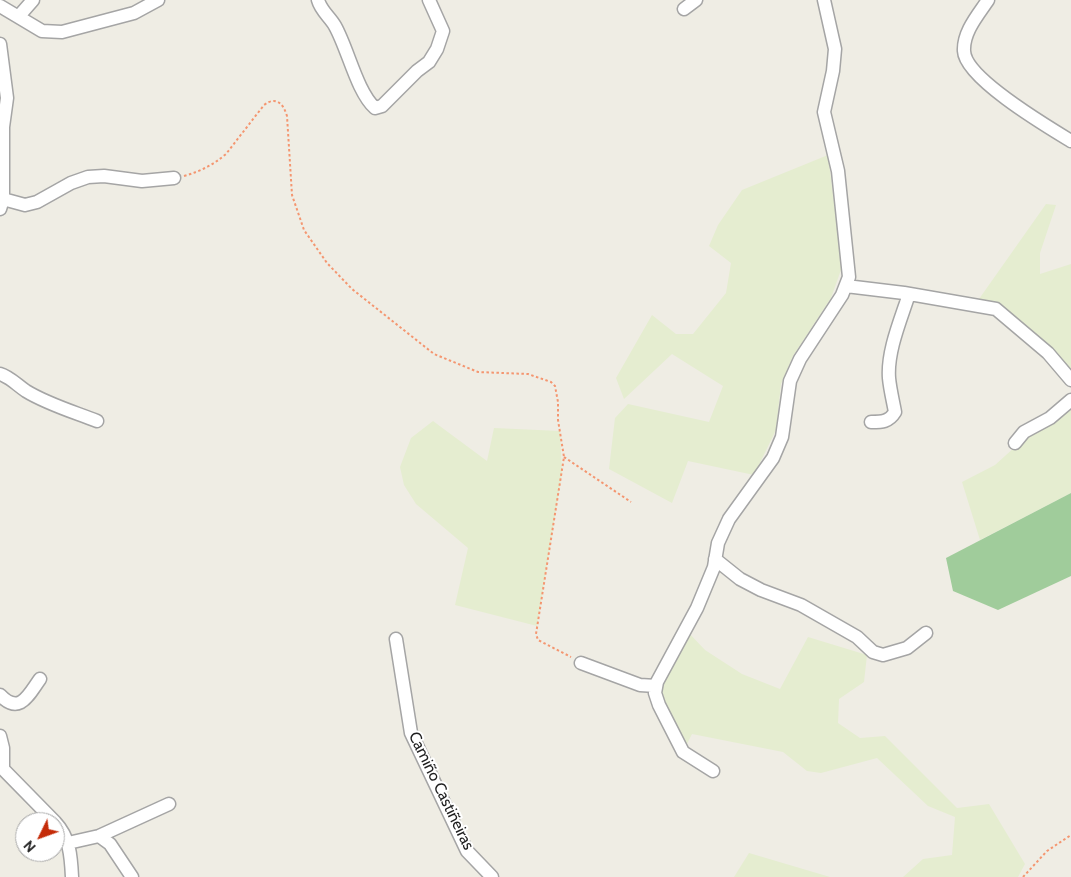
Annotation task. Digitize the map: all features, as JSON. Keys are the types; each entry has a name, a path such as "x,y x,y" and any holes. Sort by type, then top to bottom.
{"street":[{"path":"19,16 33,0"},
{"path":"0,6 42,31 62,32 134,14 158,0"},
{"path":"318,0 320,8 334,24 347,49 355,74 368,102 375,108 382,106 417,71 429,62 437,49 443,30 429,0"},
{"path":"684,9 696,0"},
{"path":"712,771 683,752 659,705 655,692 656,686 697,608 714,567 718,543 729,519 773,458 782,437 790,381 800,359 842,295 849,277 838,171 824,112 833,71 835,49 824,0"},
{"path":"988,0 974,21 964,42 964,54 971,66 992,87 1017,107 1071,142"},
{"path":"0,44 7,98 3,127 1,204 25,205 37,202 71,183 88,177 104,176 142,181 174,178"},
{"path":"846,286 909,294 996,309 1048,353 1071,380"},
{"path":"871,422 885,422 892,418 895,412 889,377 890,362 897,329 909,294"},
{"path":"0,374 11,379 26,391 97,421"},
{"path":"1015,443 1024,432 1050,418 1071,400"},
{"path":"716,559 740,579 761,590 801,605 857,637 873,652 883,655 907,648 926,633"},
{"name":"Camiño Castiñeiras","path":"396,639 411,733 467,851 492,877"},
{"path":"581,663 640,685 656,686"},
{"path":"0,696 5,701 14,705 22,703 40,678"},
{"path":"0,736 3,748 2,769 45,812"},
{"path":"68,843 99,836 169,804"},
{"path":"65,836 70,849 72,877"},
{"path":"99,836 110,844 132,877"}],"path":[{"path":"174,178 203,171 220,160 264,105 270,101 280,102 287,116 292,195 304,230 327,263 352,289 434,354 478,372 528,374 550,382 555,386 564,457 536,634 538,640 544,644 581,663"},
{"path":"564,457 631,502"},
{"path":"1023,877 1047,851 1071,835"}],"green space":[{"path":"828,155 842,267 831,298 793,356 781,384 776,430 754,475 688,461 672,503 609,469 615,418 628,404 709,422 723,386 672,354 624,399 616,378 652,315 676,334 693,334 726,293 731,263 709,246 718,225 742,190"},
{"path":"1046,204 1056,205 1040,253 1040,274 1071,264 1071,373 1004,307 979,299"},
{"path":"1071,407 1071,493 980,540 962,482 995,465 1026,437 1067,412"},
{"path":"433,421 487,461 494,428 560,431 562,473 537,626 455,605 468,548 416,504 404,485 400,467 411,438"},
{"path":"1071,493 1071,576 998,610 953,591 946,558"},
{"path":"686,630 705,650 742,674 780,689 808,637 867,655 864,682 839,699 838,723 860,738 885,736 957,808 989,804 1025,864 1018,877 903,877 923,859 952,855 955,817 928,806 877,758 821,773 807,771 783,752 692,734 683,752 656,686"},
{"path":"749,853 830,877 734,877"}]}
